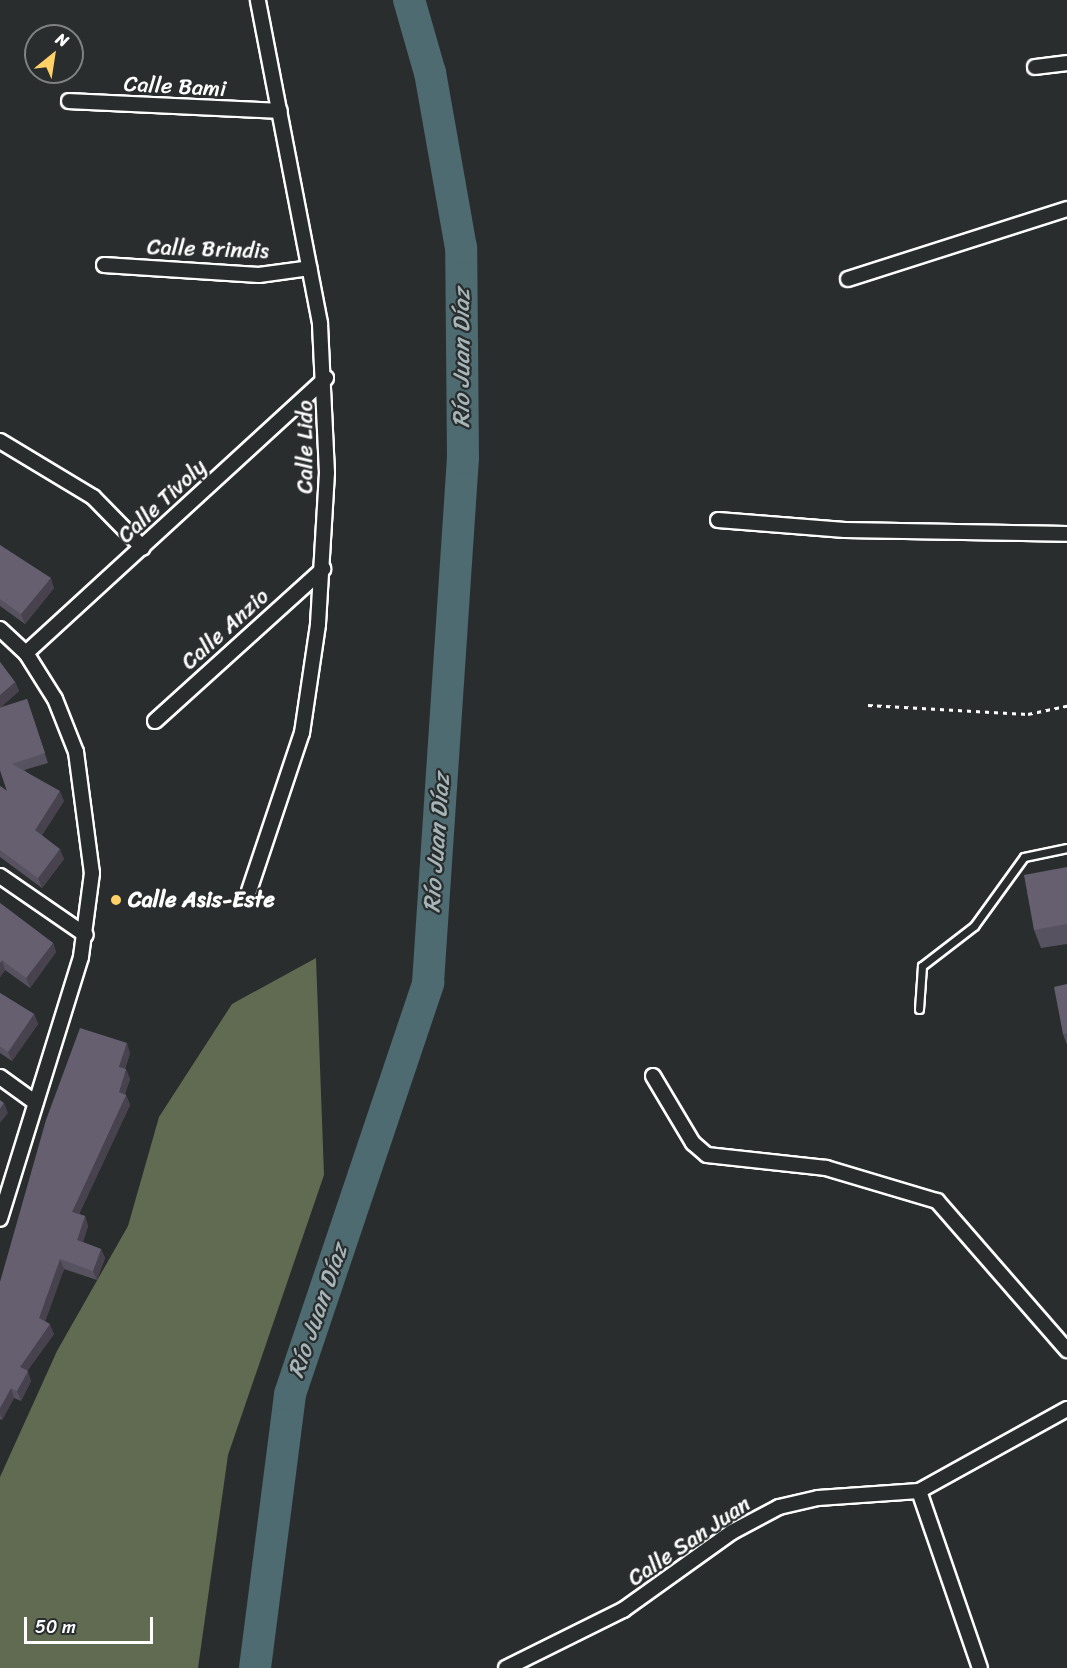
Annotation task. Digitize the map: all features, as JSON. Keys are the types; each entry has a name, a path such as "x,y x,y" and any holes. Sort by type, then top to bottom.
{"street":[{"name":"Calle Lido","path":"249,891 302,733 323,569 326,378 310,268 258,0"},
{"path":"1035,67 1067,63"},
{"name":"Calle Bami","path":"69,101 280,111"},
{"path":"848,279 1067,209"},
{"name":"Calle Brindis","path":"104,265 259,275 310,268"},
{"name":"Calle Tivoly","path":"26,652 143,548 326,378"},
{"path":"0,441 93,497 143,548"},
{"path":"718,520 845,530 1067,534"},
{"name":"Calle Anzio","path":"155,721 323,569"},
{"path":"0,629 26,652 55,699 76,752 92,842 86,935 0,1219"},
{"path":"0,876 86,935"},
{"path":"653,1076 693,1143 706,1155 826,1168 937,1201 1067,1350"},
{"path":"0,1077 36,1103"},
{"name":"Calle San Juan","path":"506,1668 623,1610 732,1532 778,1508 818,1498 919,1491 1067,1409"},
{"path":"919,1491 980,1668"}],"lane":[{"path":"919,1009 922,966 974,926 1024,857 1067,848"}],"path":[{"path":"868,705 1028,714 1067,706"}],"green space":[{"path":"316,958 324,1175 228,1455 198,1668 0,1668 0,1477 57,1351 128,1226 159,1117 232,1004"}],"building":[{"path":"0,545 51,578 21,614 0,599"},
{"path":"0,662 15,682 0,695"},
{"path":"27,699 45,753 12,764 60,791 35,830 60,849 38,878 0,850 0,786 7,791 0,770 0,708"},
{"path":"1067,867 1067,924 1034,930 1024,875"},
{"path":"0,903 53,943 26,978 2,960 0,963"},
{"path":"1067,984 1067,1033 1063,1034 1054,987"},
{"path":"0,993 34,1014 8,1052 0,1046"},
{"path":"80,1028 127,1043 119,1067 126,1069 119,1092 126,1095 72,1212 85,1216 77,1240 101,1249 93,1271 60,1259 39,1318 50,1324 20,1367 28,1371 17,1391 11,1388 0,1408 0,1282 46,1120"}],"waterway":[{"name":"Río Juan Díaz","path":"255,1668 290,1394 428,983 463,458 461,248 430,73 409,0"}],"place":[{"name":"Calle Asis-Este","path":"116,900"}]}
